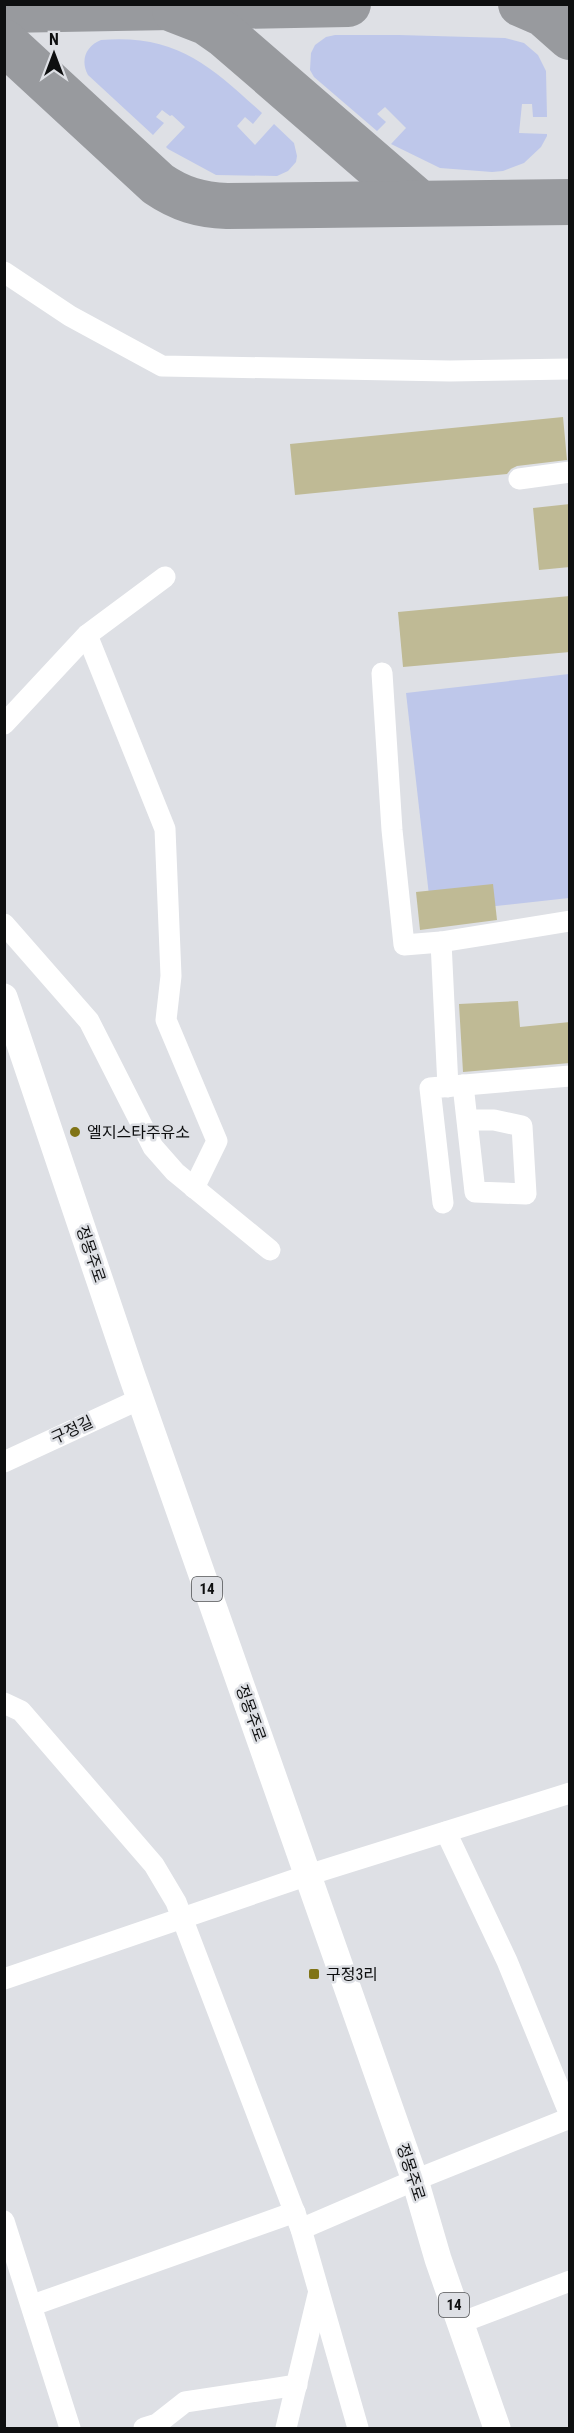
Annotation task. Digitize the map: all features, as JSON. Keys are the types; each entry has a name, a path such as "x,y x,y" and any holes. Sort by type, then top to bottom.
{"main road":[{"name":"정몽주로","path":"4,998 13,1049 140,1399 415,2180 438,2259 496,2428"}],"street":[{"path":"4,273 70,316 162,366 450,371 570,369"},
{"path":"519,479 570,472"},
{"path":"4,724 87,635 165,578"},
{"path":"87,635 165,829 171,976 166,1020 217,1141 194,1188"},
{"path":"382,673 392,830 404,945 441,942 570,921"},
{"path":"4,924 89,1021 153,1148 175,1172 270,1250"},
{"path":"441,942 455,1086 467,1120"},
{"path":"443,1203 430,1088 570,1076"},
{"name":"구정길","path":"4,1462 140,1399"},
{"path":"4,1703 21,1711 154,1865 176,1902 298,2221 357,2428"},
{"path":"4,1979 308,1875 570,1793"},
{"path":"33,2305 298,2221 415,2180 570,2116 507,1961 446,1832"},
{"path":"4,2221 33,2305 70,2428"},
{"path":"460,2323 570,2281"},
{"path":"286,2428 319,2292"},
{"path":"144,2428 157,2424 185,2402 297,2385"}],"shaded area":[{"path":"335,35 505,38 524,43 538,55 546,71 547,117 533,117 532,104 522,104 519,133 547,134 547,136 541,147 524,163 503,171 440,168 391,144 406,128 385,107 377,114 386,122 377,131 314,77 310,70 311,53 315,45 326,37"},
{"path":"128,39 151,42 172,48 208,68 262,113 253,124 245,117 237,126 255,145 274,124 294,143 296,162 288,171 277,176 216,175 168,149 166,147 185,127 172,115 162,110 156,117 164,123 153,135 88,75 85,64 86,54 101,40"},
{"path":"569,674 569,898 431,913 406,693"}],"building":[{"path":"563,417 567,460 517,466 507,474 295,495 290,444"},
{"path":"570,504 570,567 539,570 533,508"},
{"path":"570,596 570,652 403,667 398,612"},
{"path":"493,884 497,920 420,930 416,892"},
{"path":"518,1001 520,1027 570,1022 570,1063 463,1072 459,1004"}],"taxiway":[{"path":"4,10 348,4"},
{"path":"521,4 544,14 570,37"},
{"path":"175,10 206,22 226,36 419,203"},
{"path":"4,42 158,184 174,194 191,200 227,206 570,202"}],"place":[{"name":"엘지스타주유소","path":"75,1132"},
{"name":"구정3리","path":"314,1974"}]}
